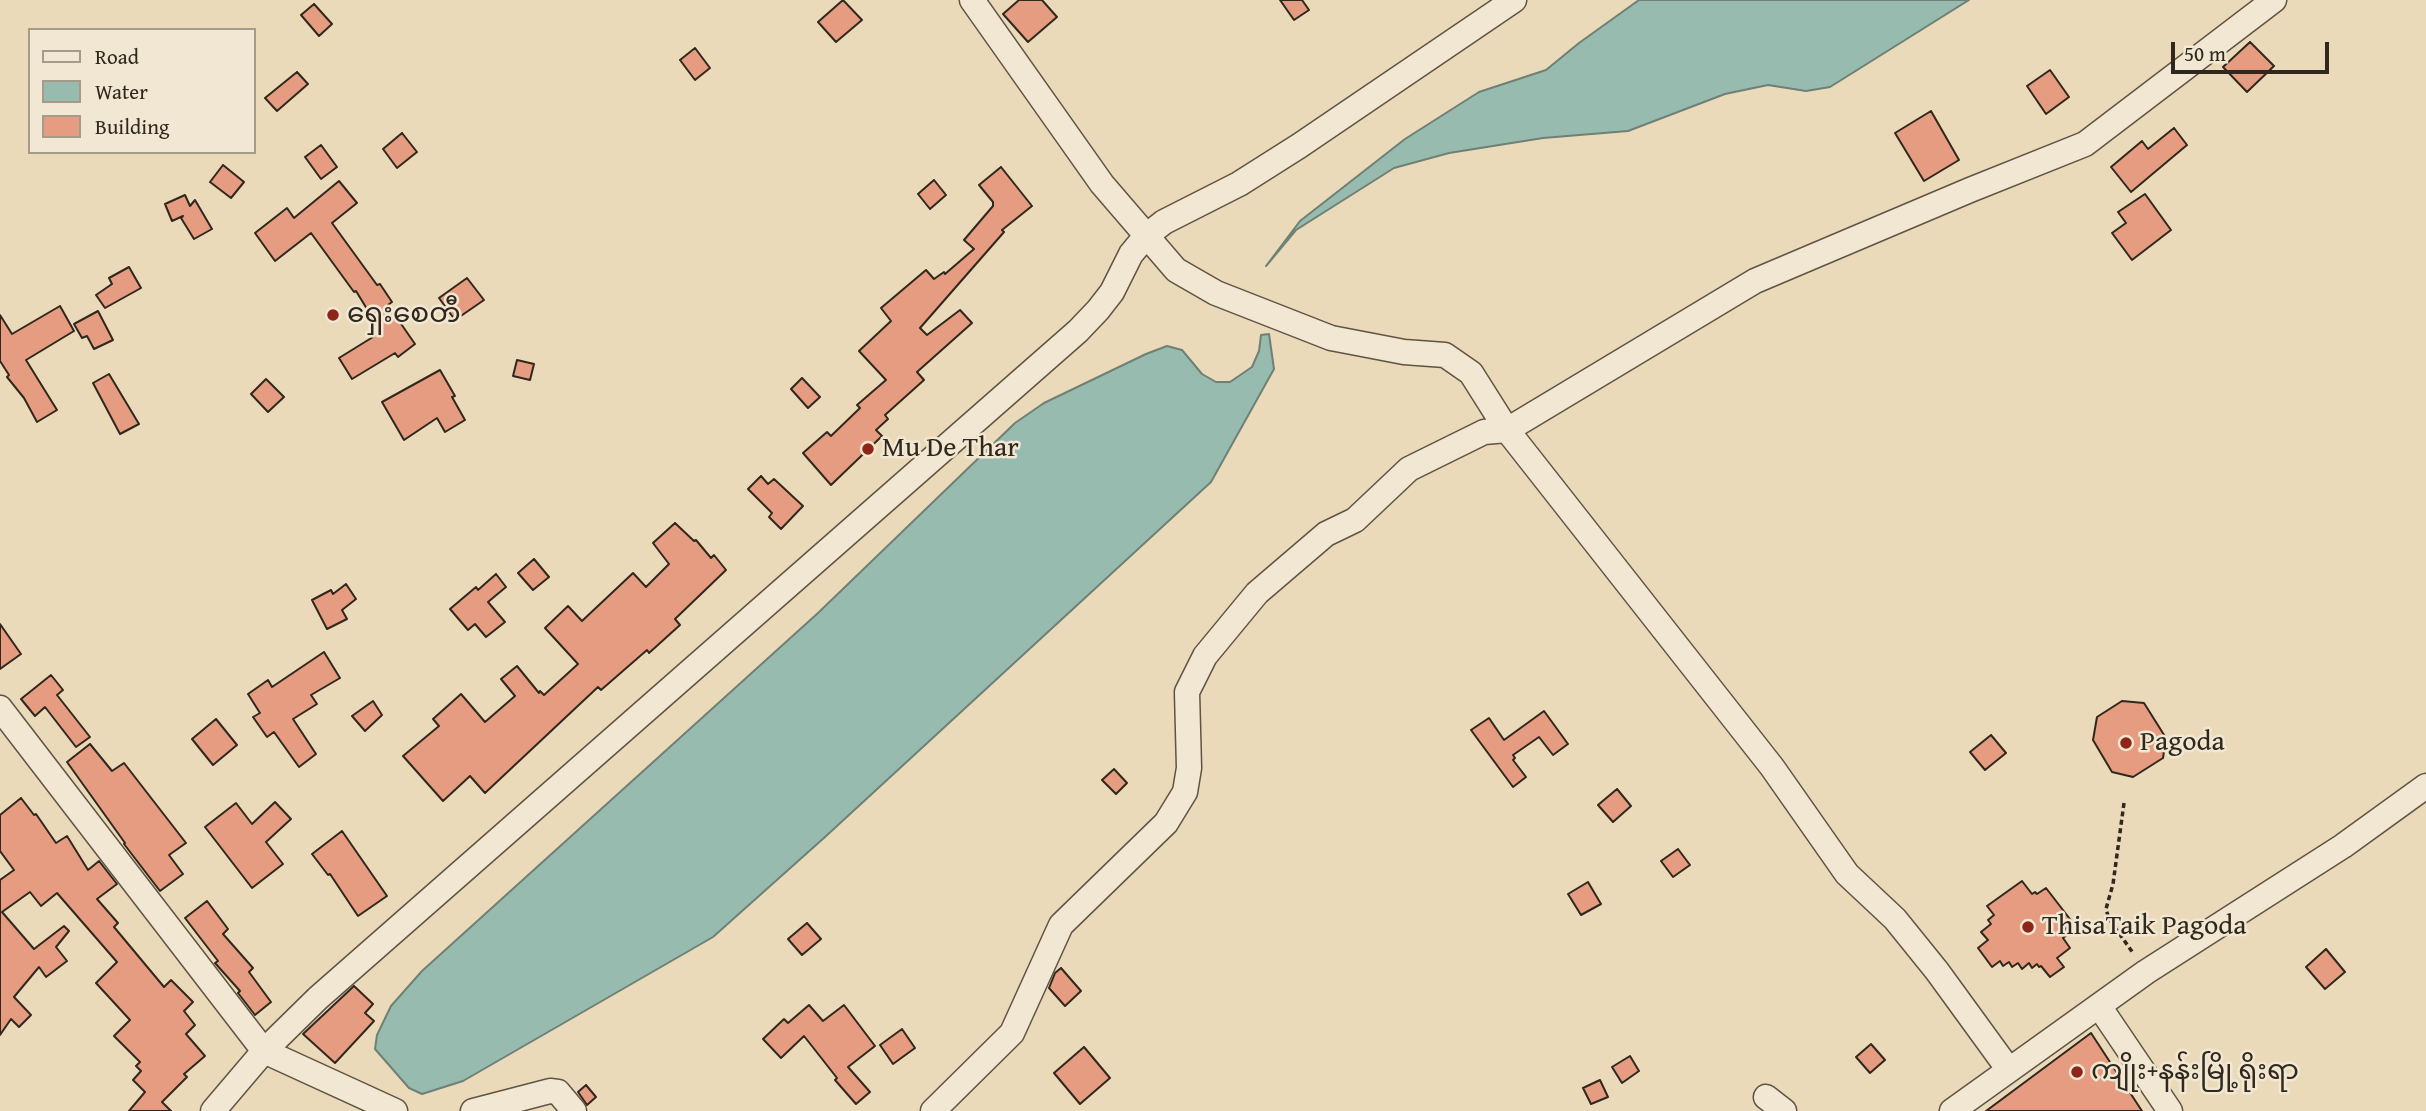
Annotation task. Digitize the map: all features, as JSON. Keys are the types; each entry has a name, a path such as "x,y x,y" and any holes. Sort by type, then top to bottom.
{"street":[{"path":"972,0 1087,164 1176,270 1216,293 1331,338 1404,352 1445,355 1471,373 1507,430 1772,767 1847,874 1895,919 1937,971 2009,1070"},
{"path":"213,1111 264,1051 318,998 1077,331 1112,292 1131,254 1146,236 1164,222 1239,184 1299,146 1514,0"},
{"path":"933,1111 1012,1033 1061,925 1166,823 1185,792 1189,734 1187,692 1205,656 1257,593 1326,534 1355,520 1409,469 1484,432 1507,430 1755,281 2085,144 2274,0"},
{"path":"0,708 264,1051 396,1111"},
{"path":"1952,1111 2147,972 2343,846 2426,786"},
{"path":"2099,1006 2170,1111"},
{"path":"473,1111 550,1091 558,1092 574,1111"}],"path":[{"path":"2124,803 2113,884 2106,909 2109,919 2147,972"}],"water":[{"path":"1639,0 1969,0 1830,87 1806,91 1768,85 1725,94 1628,131 1543,138 1449,153 1394,168 1296,230 1266,266 1300,221 1405,139 1479,92 1546,70"},
{"path":"1269,334 1274,369 1211,482 713,937 463,1081 422,1094 409,1088 375,1049 377,1035 391,1006 422,971 818,613 1015,423 1044,403 1167,346 1182,350 1202,374 1216,382 1230,382 1252,367 1259,351 1261,335"}],"building":[{"path":"843,0 862,20 836,42 818,22"},
{"path":"1019,0 1042,0 1057,17 1028,42 1003,14"},
{"path":"1280,0 1302,0 1309,10 1294,20"},
{"path":"314,4 332,24 319,36 301,15"},
{"path":"2250,42 2274,66 2247,92 2223,67"},
{"path":"695,48 710,68 695,80 680,60"},
{"path":"2050,70 2069,97 2046,114 2027,86"},
{"path":"297,72 308,84 277,111 265,98"},
{"path":"1931,111 1959,160 1924,181 1895,133"},
{"path":"2174,128 2187,145 2131,192 2111,167 2142,141 2148,149"},
{"path":"402,133 417,152 397,168 383,149"},
{"path":"321,145 337,167 321,179 305,157"},
{"path":"223,165 244,182 231,198 210,182"},
{"path":"1001,167 1032,206 1002,230 1004,232 920,328 927,335 960,310 972,323 917,372 924,380 885,415 888,419 876,430 882,436 831,485 803,453 827,432 831,436 860,408 857,405 886,380 859,351 891,321 881,308 926,270 934,279 944,272 945,274 974,249 964,240 993,206 993,202 979,185"},
{"path":"934,180 946,195 930,209 918,194"},
{"path":"339,181 357,203 332,223 377,285 380,284 392,302 388,305 415,344 398,357 395,353 352,379 339,358 381,332 356,291 354,292 311,233 275,261 255,233 287,208 294,218"},
{"path":"2145,194 2171,230 2132,260 2112,233 2126,223 2118,212"},
{"path":"185,195 190,206 195,200 212,229 194,239 181,218 183,216 172,221 165,204"},
{"path":"129,267 141,288 105,308 96,295 112,284 109,278"},
{"path":"467,278 484,300 455,320 439,298"},
{"path":"60,306 74,331 26,360 57,410 37,422 24,398 7,377 9,375 0,361 0,315 12,334"},
{"path":"98,311 113,340 94,349 87,336 82,338 74,324"},
{"path":"517,360 534,364 530,380 513,376"},
{"path":"440,370 465,420 445,432 437,418 404,440 382,402"},
{"path":"109,374 139,424 120,434 93,383"},
{"path":"802,378 820,397 808,408 791,389"},
{"path":"266,379 284,397 268,412 251,394"},
{"path":"761,476 768,484 774,479 803,506 781,529 769,517 772,513 748,489"},
{"path":"675,523 696,540 711,558 714,555 726,570 675,619 680,625 601,690 598,687 485,793 470,776 443,801 403,756 439,726 433,719 461,694 485,722 515,696 501,679 517,666 539,693 540,691 544,695 578,664 545,628 568,606 582,621 633,573 646,587 669,564 653,543"},
{"path":"534,559 549,577 533,590 518,573"},
{"path":"496,574 506,587 488,602 505,622 486,637 475,624 468,630 450,609"},
{"path":"346,584 356,599 342,610 347,619 327,629 312,600 331,590 333,594"},
{"path":"0,624 21,654 0,669"},
{"path":"324,652 340,678 311,695 317,704 293,719 316,754 299,767 274,732 267,737 253,717 260,713 248,694 268,680 272,687"},
{"path":"51,675 63,690 57,695 90,737 76,747 45,707 35,716 21,699"},
{"path":"373,701 382,715 365,731 352,716"},
{"path":"2122,701 2144,703 2166,738 2163,758 2133,777 2112,772 2093,740 2097,717"},
{"path":"1544,711 1568,744 1553,755 1539,737 1513,755 1513,760 1526,777 1513,787 1471,730 1489,718 1504,740"},
{"path":"216,719 237,745 213,765 192,739"},
{"path":"1991,735 2006,753 1985,770 1970,752"},
{"path":"90,744 112,771 124,763 186,843 169,855 183,874 160,891 67,762"},
{"path":"1114,769 1127,783 1116,794 1102,780"},
{"path":"1617,789 1631,806 1613,822 1598,805"},
{"path":"21,798 56,843 67,836 88,870 99,861 117,884 97,899 118,923 114,927 164,987 171,980 193,1002 184,1011 195,1025 186,1034 205,1056 184,1074 187,1077 162,1102 171,1111 129,1111 145,1092 133,1080 141,1071 136,1066 140,1062 114,1036 130,1020 96,983 117,962 57,893 41,906 30,892 2,912 34,949 64,926 69,931 56,947 67,961 46,977 39,967 14,997 31,1015 19,1027 11,1019 0,1035 0,880 14,870 0,851 0,815"},
{"path":"275,802 291,819 266,842 283,864 252,888 205,827 236,803 252,824"},
{"path":"342,831 387,896 358,916 330,874 328,875 312,854"},
{"path":"1678,849 1690,865 1673,877 1661,861"},
{"name":"ThisaTaik Pagoda","path":"2022,881 2032,894 2046,888 2073,923 2064,930 2067,935 2063,938 2070,948 2057,958 2064,967 2050,977 2037,964 2032,968 2029,963 2022,969 2018,963 2012,967 2009,962 2003,966 2000,961 1992,967 1978,948 1988,940 1981,932 1991,924 1988,920 1994,915 1987,906"},
{"path":"1588,882 1601,904 1581,915 1568,894"},
{"path":"207,901 228,929 223,934 253,968 249,972 271,1002 255,1015 185,918"},
{"path":"807,923 821,939 802,955 788,939"},
{"path":"2326,949 2345,972 2325,989 2306,967"},
{"path":"1061,968 1081,991 1065,1006 1049,988 1055,973"},
{"path":"354,986 373,1004 365,1013 374,1021 335,1063 303,1034"},
{"path":"809,1005 823,1021 844,1005 875,1046 848,1067 870,1092 856,1104 835,1080 837,1078 804,1036 781,1058 763,1039 784,1019 788,1023"},
{"path":"902,1029 915,1048 893,1064 880,1045"},
{"name":"ကျိုး+နန်းမြို့ရိုးရာ","path":"2091,1033 2142,1111 1986,1111"},
{"path":"1871,1044 1885,1060 1870,1073 1856,1057"},
{"path":"1084,1047 1110,1078 1080,1104 1054,1073"},
{"path":"1630,1056 1639,1071 1622,1083 1612,1067"},
{"path":"1600,1080 1608,1097 1591,1104 1583,1088"},
{"path":"586,1085 596,1097 587,1105 578,1092"}],"place":[{"name":"ရှေးစေတီ","path":"333,315"},
{"name":"Mu De Thar","path":"868,449"},
{"name":"Pagoda","path":"2126,743"},
{"name":"ThisaTaik Pagoda","path":"2028,927"},
{"name":"ကျိုး+နန်းမြို့ရိုးရာ","path":"2077,1072"}]}
